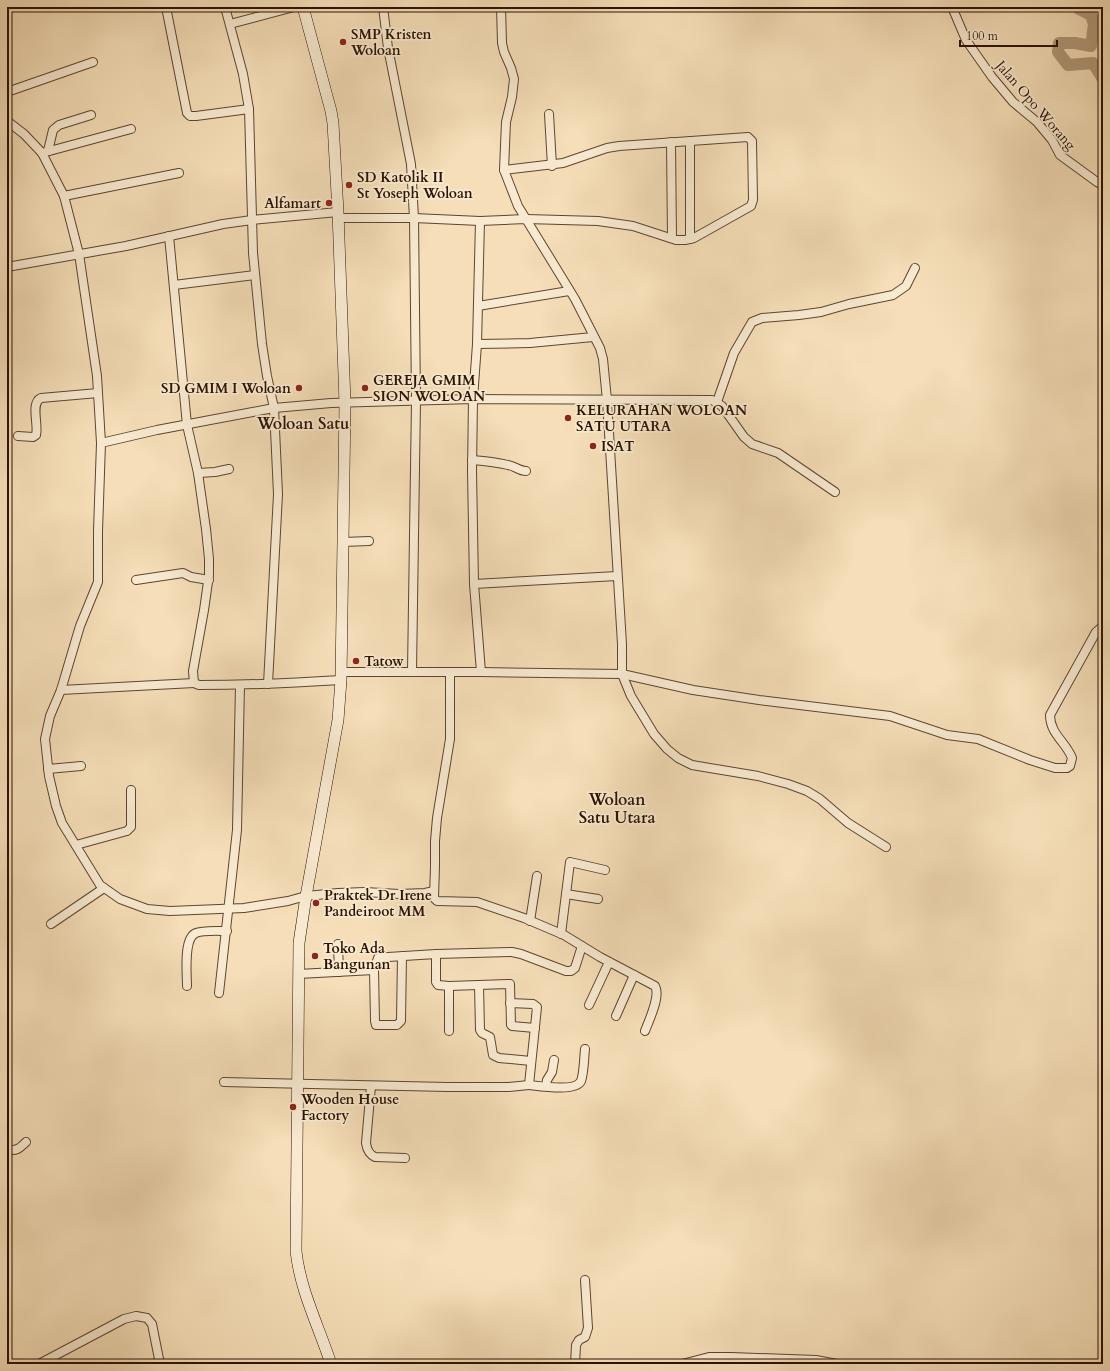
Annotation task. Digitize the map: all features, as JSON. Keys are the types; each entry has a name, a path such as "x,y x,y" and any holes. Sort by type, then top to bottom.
{"main road":[{"path":"304,7 331,111 334,137 345,403 341,676 338,720 306,896 299,943 298,974 299,1084 297,1259 305,1290 331,1364"}],"street":[{"path":"166,7 188,113 190,116 249,109"},
{"path":"225,7 243,74 249,109 251,129 252,220 256,275 266,370 274,408 278,494 268,684"},
{"path":"230,24 294,7"},
{"path":"383,7 392,70 411,164 414,218 416,400 412,672"},
{"path":"501,7 502,43 514,79 506,122 504,170 513,195 575,299 593,337 600,348 603,359 607,400 622,644 622,674 631,696 654,734 667,749 678,758 692,765 758,776 788,784 807,792 820,799 848,823 886,847"},
{"name":"Jalan Opo Worang","path":"952,7 966,40 992,77 1009,97 1037,122 1052,140 1060,155 1103,185"},
{"path":"7,92 93,62"},
{"path":"549,114 552,166"},
{"path":"45,152 53,130 58,125 91,115"},
{"path":"7,121 45,152 64,196 79,254 98,393 101,443 98,582 78,632 62,690 50,716 46,730 45,746 48,769 62,823 76,844 96,880 104,888 120,899 153,910 170,911 244,908 306,896 365,892 410,894 434,891"},
{"path":"45,152 131,129"},
{"path":"7,267 126,246 223,224 252,220 338,215 480,221 526,219 598,221 633,226 680,240 698,236 751,206 753,193 751,139 748,137 619,146 607,148 563,164 504,170"},
{"path":"690,141 690,239"},
{"path":"671,142 672,238"},
{"path":"64,196 179,173"},
{"path":"480,221 472,460 474,584 481,672"},
{"path":"169,236 187,425 198,473 208,546 208,580 193,671 194,682"},
{"path":"717,402 734,353 752,322 762,318 799,315 893,295 906,286 915,268"},
{"path":"174,284 256,275"},
{"path":"478,306 569,290"},
{"path":"477,344 530,343 593,337"},
{"path":"18,436 33,437 36,435 35,415 36,402 38,399 98,393"},
{"path":"101,443 274,408 345,403 473,399 712,400 722,406 744,437 752,444 778,453 835,492"},
{"path":"472,460 513,466 518,470 526,471"},
{"path":"198,473 229,469"},
{"path":"343,542 369,541"},
{"path":"136,580 183,573 191,577 208,580"},
{"path":"474,584 617,576"},
{"path":"62,690 194,682 199,685 268,684 341,676 412,672 622,674 693,690 752,699 890,716 948,735 978,740 1030,760 1055,768 1062,768 1070,766 1072,758 1066,746 1053,730 1050,722 1050,715 1096,632 1103,626"},
{"path":"450,672 450,739 437,818 434,898 437,901 478,902 498,908 561,934 609,962 655,986 657,996 645,1031"},
{"path":"219,993 238,830 240,685"},
{"path":"48,769 81,766"},
{"path":"76,844 127,831 131,827 132,820 132,790"},
{"path":"561,934 570,862 605,870"},
{"path":"530,921 537,876"},
{"path":"51,924 104,888"},
{"path":"566,894 598,899"},
{"path":"186,986 188,944 190,937 196,932 227,931"},
{"path":"338,944 339,972"},
{"path":"402,956 401,1021 398,1024 380,1026 375,1024 374,970 378,958 402,956 436,954 512,952 566,971 571,971 575,968 582,946"},
{"path":"436,954 438,985 479,986 504,983 510,984 511,1025 535,1028"},
{"path":"589,1005 609,962"},
{"path":"298,974 374,970"},
{"path":"616,1016 634,975"},
{"path":"449,986 449,1031"},
{"path":"479,986 480,1030 482,1034 490,1037 493,1055 498,1058 531,1061"},
{"path":"510,1003 532,1004 536,1006 529,1084"},
{"path":"224,1082 370,1086 502,1087 524,1086 529,1084 566,1087 572,1086 581,1081 585,1049"},
{"path":"546,1086 547,1080 551,1076 554,1060"},
{"path":"370,1086 366,1143 367,1150 375,1157 405,1158"},
{"path":"7,1149 12,1151 18,1150 26,1142"},
{"path":"575,1364 576,1345 585,1337 588,1328 585,1280"},
{"path":"39,1364 124,1319 136,1316 147,1318 152,1324 160,1364"},
{"path":"682,1364 709,1358 731,1357 816,1360 837,1364"}],"waterway":[{"path":"1078,7 1091,15 1094,24 1091,46 1075,43 1059,43 1058,52 1068,65 1093,63 1103,79"}],"place":[{"name":"SMP Kristen Woloan","path":"343,42"},
{"name":"SD Katolik II St Yoseph Woloan","path":"349,185"},
{"name":"Alfamart","path":"329,203"},
{"name":"SD GMIM I Woloan","path":"299,388"},
{"name":"GEREJA GMIM SION WOLOAN","path":"365,388"},
{"name":"KELURAHAN WOLOAN SATU UTARA","path":"568,418"},
{"name":"ISAT","path":"593,446"},
{"name":"Tatow","path":"356,661"},
{"name":"Praktek Dr Irene Pandeiroot MM","path":"316,903"},
{"name":"Toko Ada Bangunan","path":"315,956"},
{"name":"Wooden House Factory","path":"293,1107"}],"district":[{"name":"Woloan Satu","path":"303,423"},
{"name":"Woloan Satu Utara","path":"617,808"}]}
